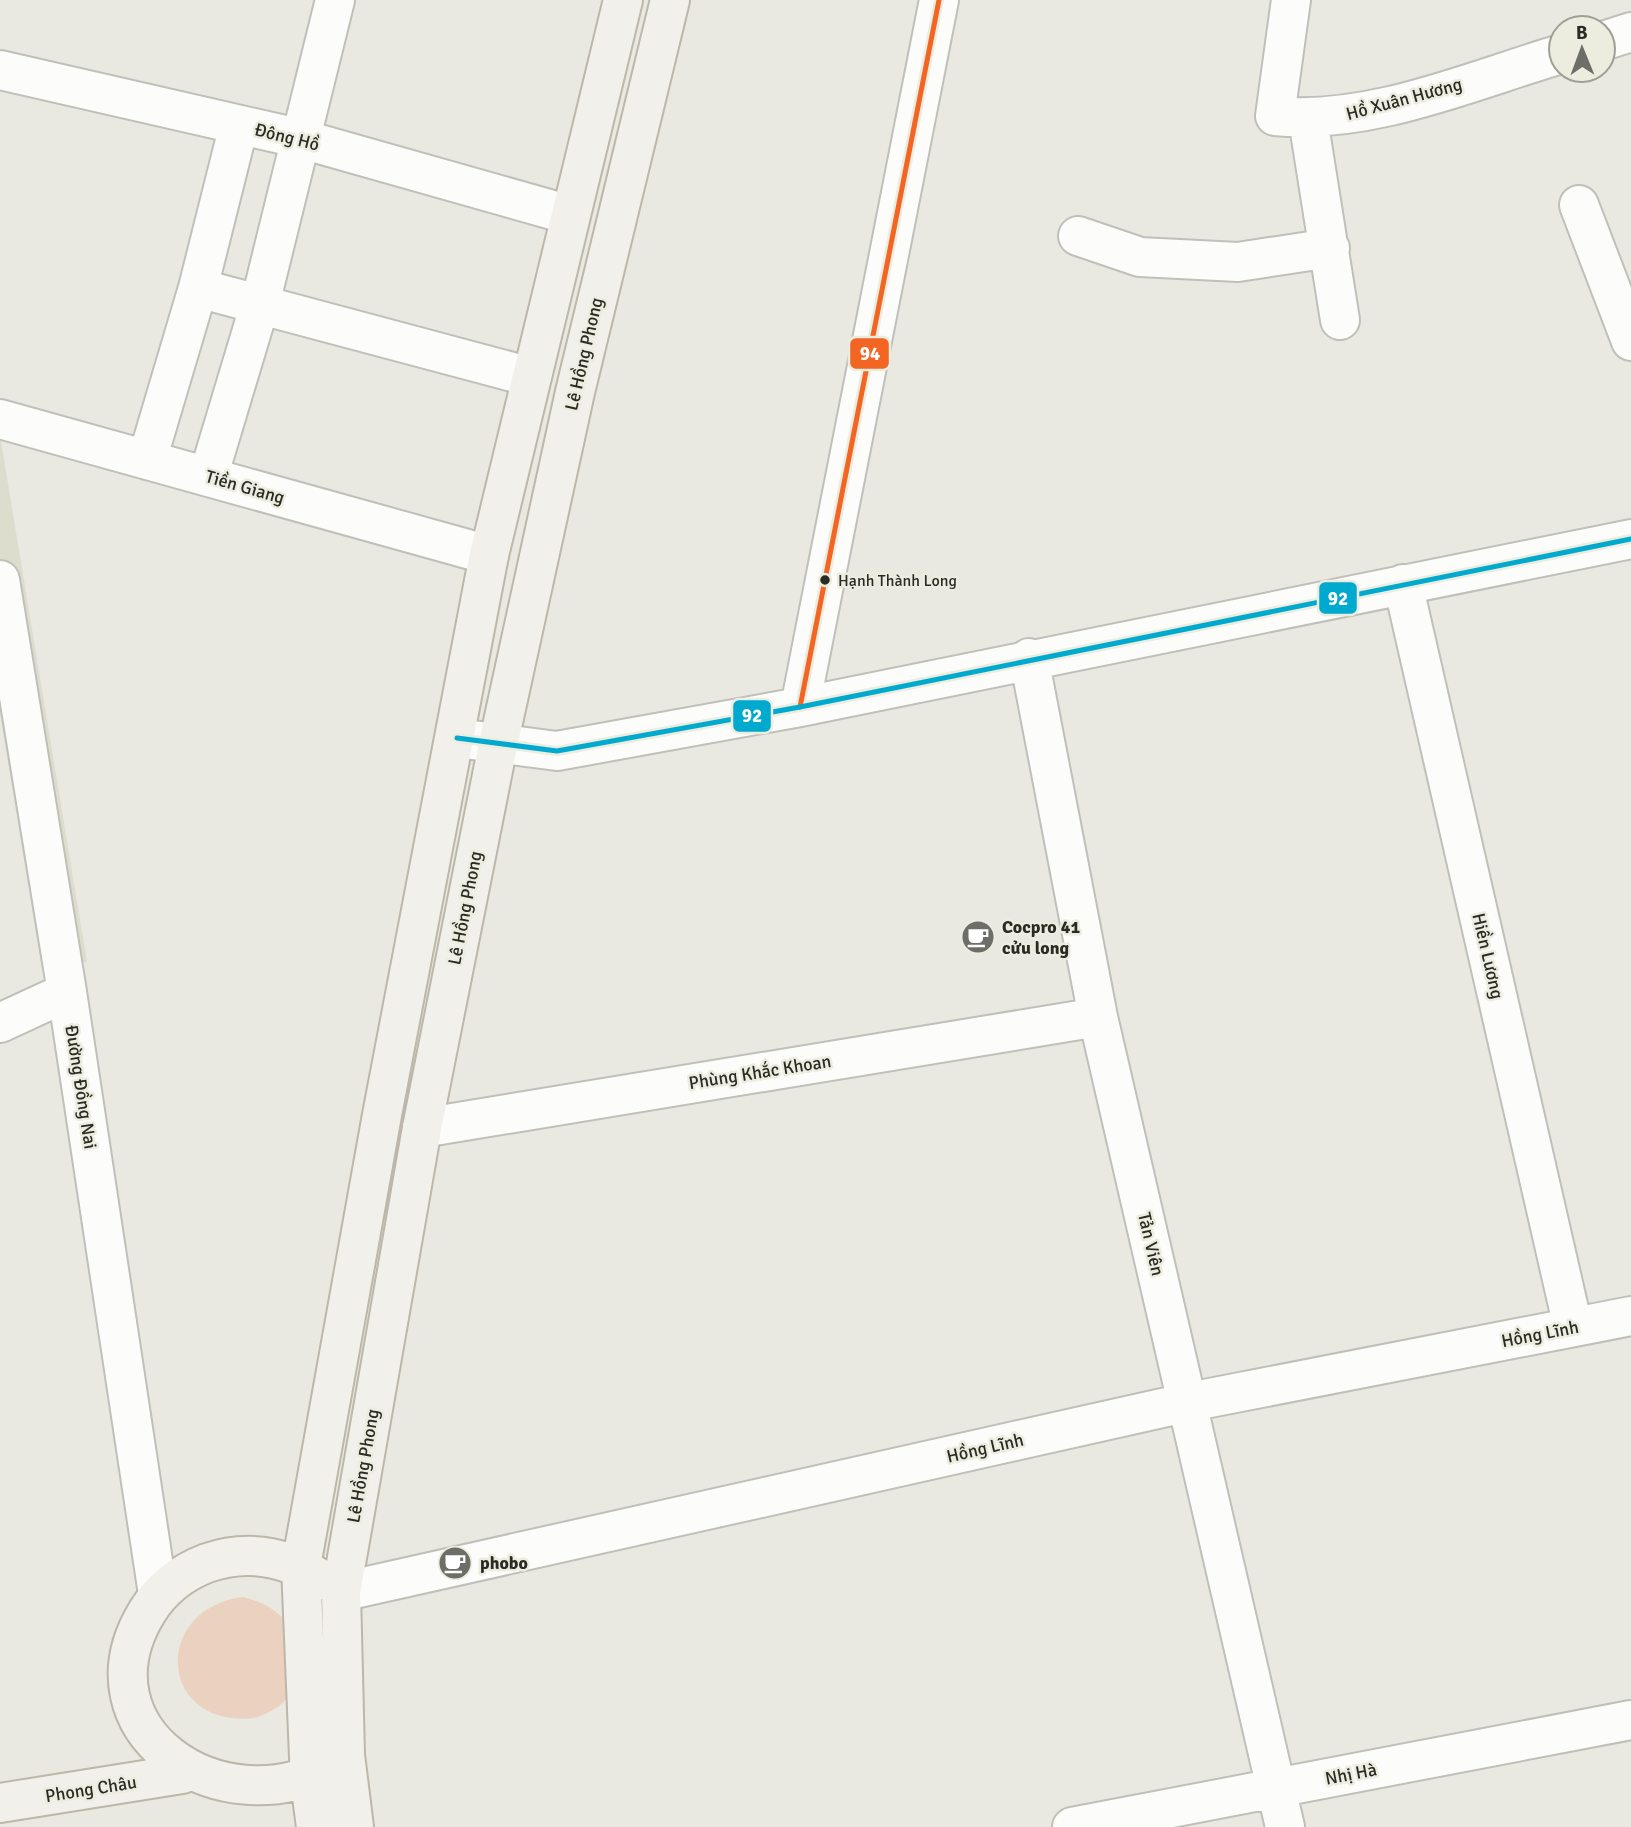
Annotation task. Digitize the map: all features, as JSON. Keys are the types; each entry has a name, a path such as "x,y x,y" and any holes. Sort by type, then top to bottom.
{"main road":[{"path":"316,1827 310,1781 301,1566 489,555 624,0"},
{"name":"Lê Hồng Phong","path":"354,1827 345,1755 341,1592 422,1128 498,745 575,392 670,0"},
{"path":"341,1592 301,1566 265,1555 226,1556 190,1569 158,1594 136,1630 128,1669 133,1710 152,1746 182,1774 220,1791 261,1793 310,1781 345,1755"},
{"name":"Phong Châu","path":"0,1803 182,1774"}],"street":[{"path":"208,477 260,304 298,138 335,0"},
{"path":"800,707 939,0"},
{"name":"Hồ Xuân Hương","path":"1291,0 1275,116 1308,119 1372,111 1547,58"},
{"name":"Đông Hồ","path":"0,70 298,138 570,215"},
{"path":"1308,119 1340,320"},
{"path":"146,460 198,288 239,125"},
{"path":"1579,205 1631,341"},
{"path":"1078,236 1140,257 1224,261 1330,248"},
{"path":"198,288 531,377"},
{"name":"Tiền Giang","path":"0,419 489,555"},
{"path":"457,738 557,751 800,707 1631,539"},
{"name":"Đường Đồng Nai","path":"0,580 67,992 158,1594"},
{"name":"Hiền Lương","path":"1403,584 1573,1327"},
{"name":"Tản Viên","path":"1029,659 1098,1017 1285,1827"},
{"path":"0,1023 67,992"},
{"name":"Phùng Khắc Khoan","path":"422,1128 1098,1017"},
{"name":"Hồng Lĩnh","path":"341,1592 1189,1402 1631,1316"},
{"name":"Nhị Hà","path":"1072,1827 1631,1720"}],"shaded area":[{"path":"0,435 87,962 42,969 0,713"},
{"path":"243,1597 272,1609 294,1631 288,1696 273,1710 247,1719 208,1711 191,1697 181,1679 178,1659 183,1638 195,1619 215,1605"}],"transit line":[{"name":"94","path":"800,707 939,0"},
{"name":"92","path":"457,738 557,751 800,707 1631,539"}],"place":[{"name":"Hạnh Thành Long","path":"825,580"},
{"name":"Cocpro 41 cửu long","path":"978,937"},
{"name":"phobo","path":"455,1563"}]}
